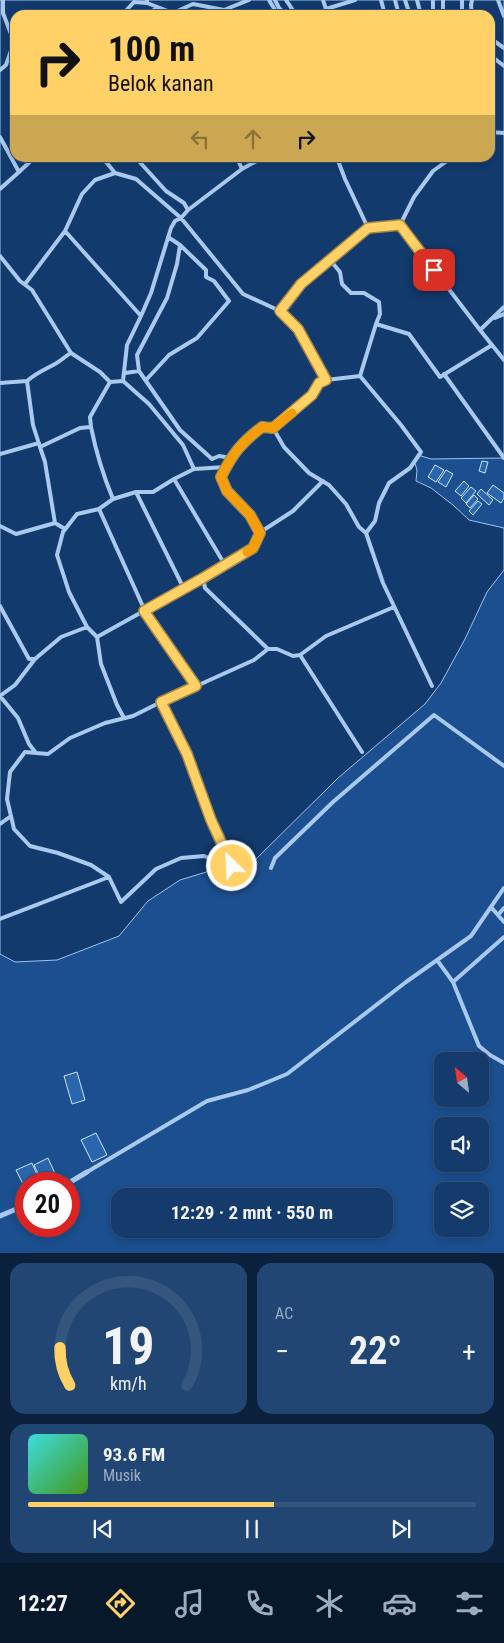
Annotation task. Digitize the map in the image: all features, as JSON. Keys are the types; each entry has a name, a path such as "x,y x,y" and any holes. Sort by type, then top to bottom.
{"street":[{"path":"80,1177 88,1172"},
{"path":"0,1216 15,1210"}],"lane":[{"path":"3,0 3,13 10,31"},
{"path":"180,10 193,4 224,10 249,0"},
{"path":"323,0 326,9 355,0"},
{"path":"335,0 337,6"},
{"path":"498,0 504,16"},
{"path":"127,10 134,2 147,2 165,10"},
{"path":"154,6 155,10"},
{"path":"0,70 10,59"},
{"path":"0,137 10,155"},
{"path":"14,162 19,172"},
{"path":"0,189 30,162"},
{"path":"106,162 115,173"},
{"path":"140,162 166,191 184,203 188,210"},
{"path":"239,162 242,169"},
{"path":"123,381 128,345 151,293 168,237 175,221 242,169 255,162"},
{"path":"339,162 368,228"},
{"path":"400,225 414,197 433,171 445,162"},
{"path":"24,284 65,231 82,194 95,180 115,173 136,179 181,218 243,294 280,311 298,329 326,380"},
{"path":"280,311 301,284 368,228 400,225"},
{"path":"400,225 504,360"},
{"path":"65,231 142,316"},
{"path":"146,380 170,355 197,338 230,301 214,281 206,277 206,270 180,245 168,237"},
{"path":"180,245 177,264 166,298 137,355 139,371 180,430 212,459 219,456 230,458"},
{"path":"0,256 24,284 32,290 71,353 100,372 110,382 123,381 149,404 183,445 194,468"},
{"path":"330,260 340,272 342,284 350,293 364,293 379,302 380,314 360,376"},
{"path":"480,330 504,307"},
{"path":"490,321 504,314"},
{"path":"376,324 409,334 440,377 492,345"},
{"path":"0,383 27,381 36,373 57,363 71,353"},
{"path":"125,374 139,371"},
{"path":"444,374 504,458"},
{"path":"260,533 250,515 227,491 221,477 230,458 246,439 262,427 273,428 312,395 319,383 326,380 360,376"},
{"path":"360,376 401,425 420,452 410,468 389,483 379,503 375,520 366,533"},
{"path":"27,381 33,425 45,462 56,523 65,529"},
{"path":"110,382 90,417 95,446 113,499"},
{"path":"0,454 40,445 80,428 91,427"},
{"path":"273,428 284,447 309,473 329,485 346,504 359,527 366,533 383,583 432,686"},
{"path":"124,718 101,664 97,637 87,627 69,592 57,555 65,529 77,514 98,508 113,499 136,492 153,492 194,468 226,467"},
{"path":"174,479 225,565"},
{"path":"97,637 253,548 260,533 293,511 323,481"},
{"path":"136,492 184,589"},
{"path":"98,508 144,611 196,686"},
{"path":"0,526 16,534 56,523"},
{"path":"203,578 205,588 268,649"},
{"path":"0,606 30,659 35,659"},
{"path":"161,702 187,754 211,820 232,866 204,856 182,858 156,869 121,902 109,877 91,865 30,846 14,828 7,799 10,772 25,752 48,754 70,738 105,724 133,716 161,702 254,660 268,649 277,649 293,656 300,655 326,636 394,606"},
{"path":"36,753 29,744 18,718 0,696 15,685 35,659 60,637 87,627"},
{"path":"300,655 362,752"},
{"path":"271,868 275,858 333,802 434,715 504,766"},
{"path":"0,824 11,816"},
{"path":"0,918 109,877"},
{"path":"88,1172 207,1101 248,1090 287,1074 406,982 471,936 504,888"},
{"path":"491,907 504,922"},
{"path":"498,915 504,908"},
{"path":"453,982 503,940"},
{"path":"437,960 453,982 479,1046 504,1063"}],"water":[{"path":"0,0 504,0 504,458 431,459 418,455 414,460 417,470 416,481 431,488 469,520 504,528 504,570 487,592 465,639 441,683 425,704 338,778 253,862 216,869 180,880 148,901 119,936 57,960 15,962 0,954"}],"building":[{"path":"482,461 488,462 485,473 479,471"},
{"path":"435,465 444,470 436,482 428,477"},
{"path":"446,470 453,474 446,487 438,482"},
{"path":"464,481 469,486 461,496 455,491"},
{"path":"493,485 504,493 501,503 487,493"},
{"path":"471,487 476,491 466,503 461,498"},
{"path":"481,489 493,500 489,505 477,494"},
{"path":"474,495 478,499 470,508 466,504"},
{"path":"478,501 482,504 473,515 469,511"},
{"path":"77,1072 85,1100 72,1104 64,1076"},
{"path":"96,1133 107,1155 92,1162 81,1140"},
{"path":"48,1158 54,1172 37,1172 34,1165"},
{"path":"32,1163 36,1172 17,1172 16,1170"}],"slow traffic":[{"path":"247,552 253,548 260,533 250,515 227,491 221,477 230,458 246,439 262,427 273,428 292,413"}],"route":[{"path":"232,866 211,820 187,754 161,702 196,686 144,611 253,548 260,533 250,515 227,491 221,477 230,458 246,439 262,427 273,428 312,395 319,383 326,380 298,329 280,311 301,284 368,228 400,225 434,270"}]}
